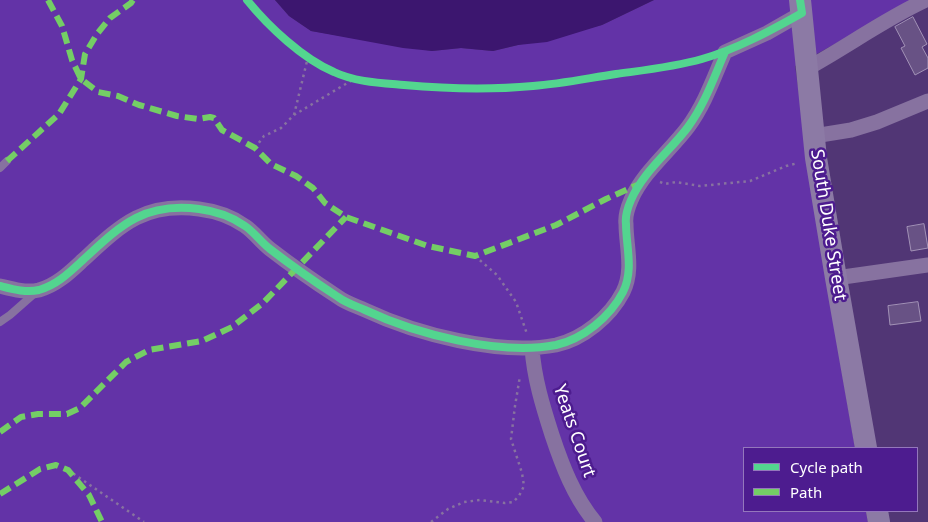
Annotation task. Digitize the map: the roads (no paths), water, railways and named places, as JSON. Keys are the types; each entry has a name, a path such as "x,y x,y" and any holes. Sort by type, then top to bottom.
{"main road":[{"name":"South Duke Street","path":"801,7 815,147 866,447"}],"street":[{"path":"808,68 836,53 888,20 926,0"},
{"path":"0,286 25,291 37,290 54,284 68,275 112,233 127,222 161,209 200,209 219,213 245,226 268,248 296,269 341,299 382,318 433,335 472,343 515,348 532,348 558,344 589,330 617,302 625,288 628,273 630,257 625,221 630,201 640,184 688,128 701,108 725,52 767,33 801,7"},
{"path":"815,147 852,130 928,101"},
{"path":"836,278 928,265"},
{"name":"Yeats Court","path":"532,348 538,387 560,459 577,496 594,522"}],"lane":[{"path":"0,168 6,161"},
{"path":"0,322 37,290"}]}
